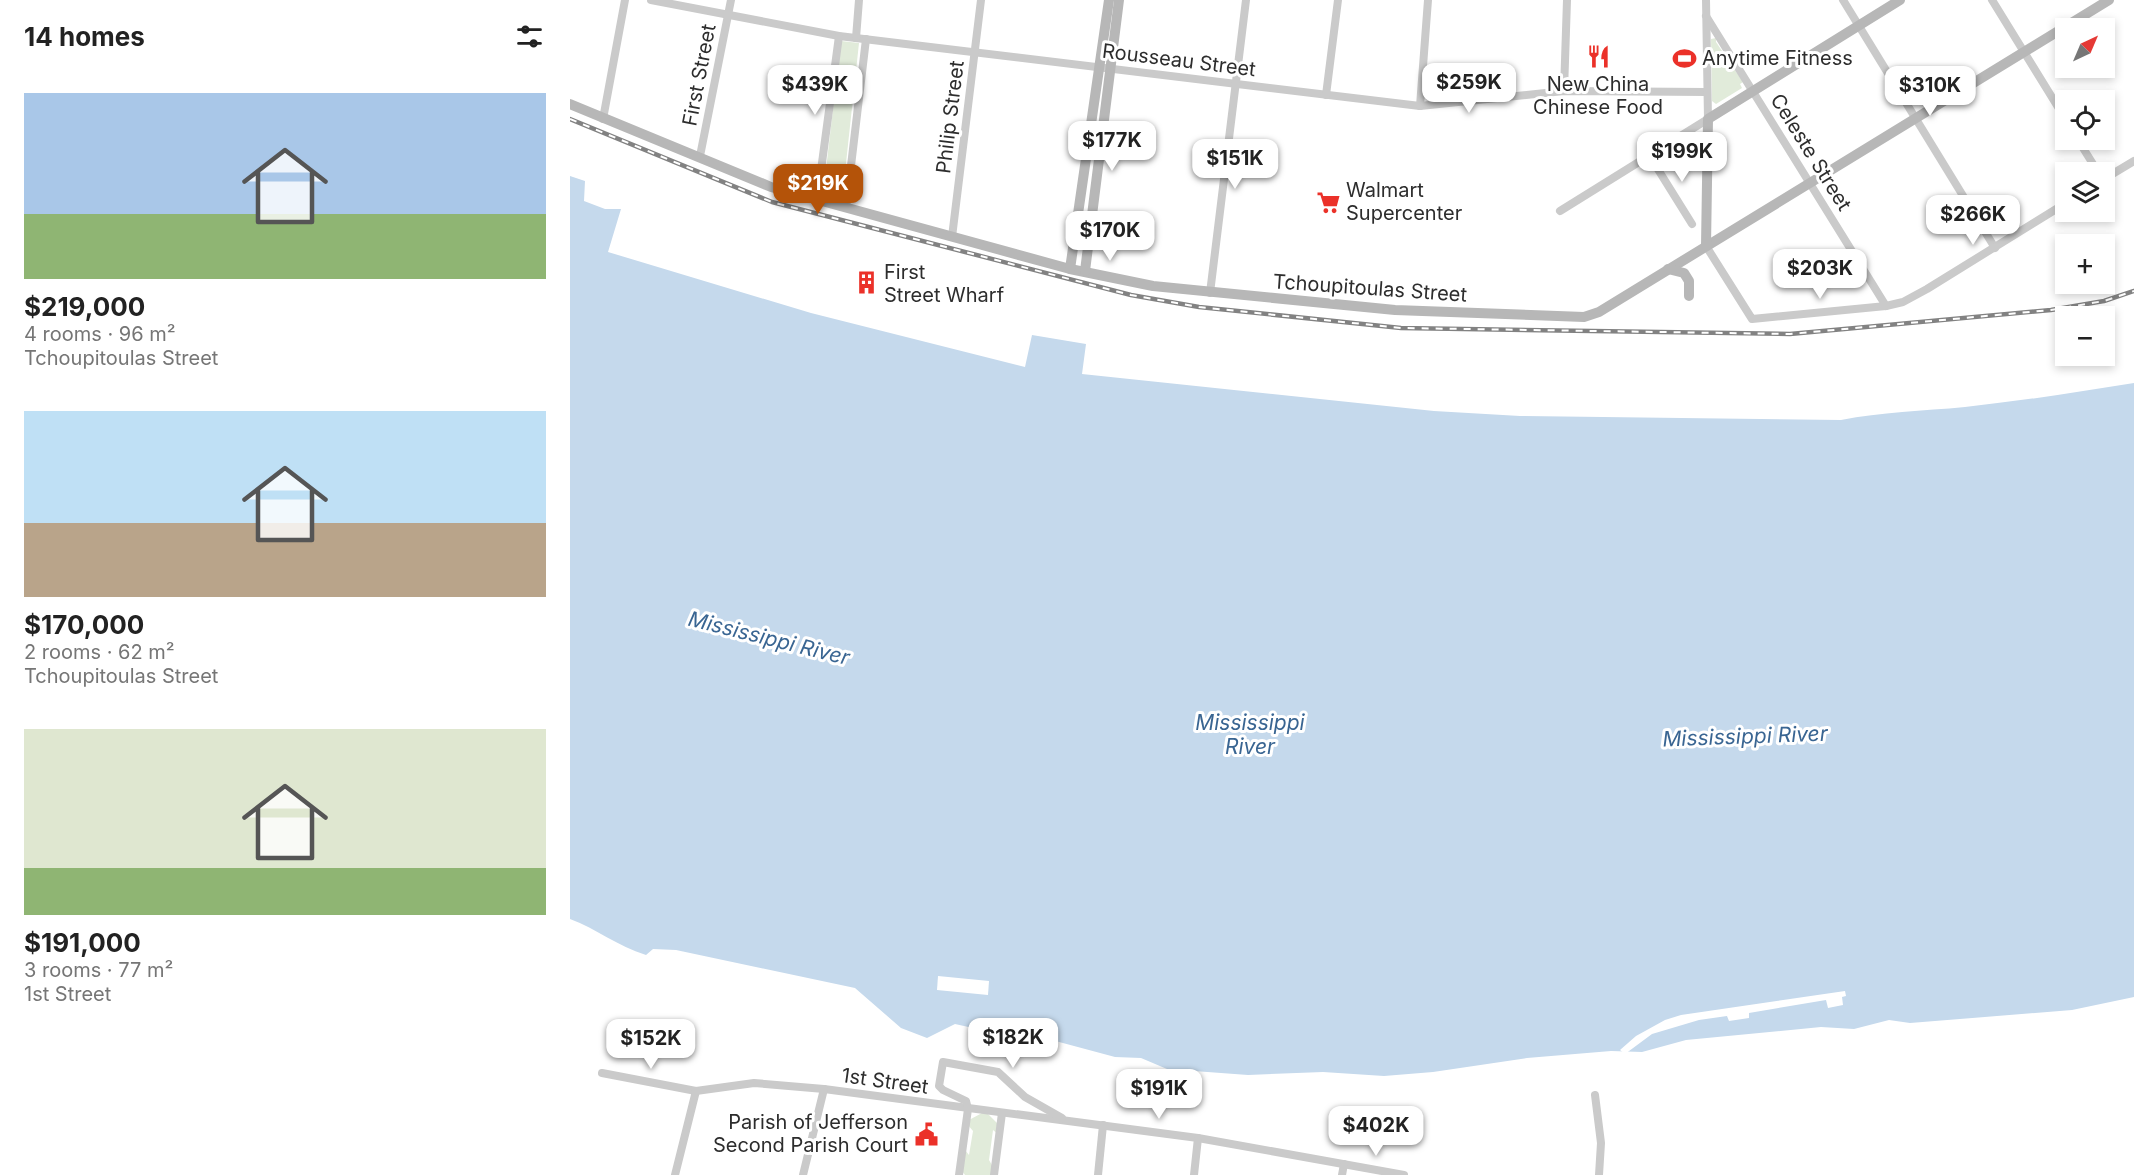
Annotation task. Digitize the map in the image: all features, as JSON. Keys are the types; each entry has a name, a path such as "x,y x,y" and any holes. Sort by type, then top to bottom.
{"street":[{"path":"603,119 625,0"},
{"name":"Rousseau Street","path":"651,0 728,17 839,36 1420,106 1564,91 1707,92"},
{"name":"First Street","path":"700,156 731,0"},
{"path":"856,38 859,0"},
{"name":"Philip Street","path":"952,237 981,0"},
{"path":"1085,271 1105,68 1108,0"},
{"path":"1070,269 1119,0"},
{"path":"1210,293 1246,0"},
{"path":"1326,95 1338,0"},
{"path":"1420,106 1428,0"},
{"path":"1564,91 1567,0"},
{"path":"1706,0 1708,119 1706,246 1747,315 1758,320 1904,302 2055,210"},
{"path":"1843,0 1995,248"},
{"path":"1560,211 1900,0"},
{"path":"1992,0 2055,102"},
{"name":"Tchoupitoulas Street","path":"570,104 771,187 1070,269 1153,286 1210,293 1395,310 1580,318 1599,312 2109,0"},
{"name":"Celeste Street","path":"1706,16 1886,306"},
{"path":"817,200 839,36"},
{"path":"846,208 866,39"},
{"path":"1649,155 1692,224"},
{"path":"2115,172 2134,161"},
{"path":"1668,269 1684,273 1689,281 1689,296"},
{"path":"959,1175 968,1109 966,1101 939,1086 942,1062 998,1072 1025,1097 1066,1121"},
{"name":"1st Street","path":"602,1073 696,1091 754,1083 824,1089 1198,1138 1404,1175"},
{"path":"803,1175 824,1089"},
{"path":"675,1175 696,1091"},
{"path":"1595,1095 1601,1143 1599,1175"},
{"path":"994,1175 1002,1113"},
{"path":"1098,1175 1103,1125"},
{"path":"1194,1175 1198,1138"},
{"path":"1342,1175 1344,1164"}],"green space":[{"path":"1716,38 1716,42 1743,82 1740,84 1742,88 1716,104 1712,101 1711,39"},
{"path":"841,41 859,43 842,200 823,195"},
{"path":"982,1113 988,1114 997,1123 998,1134 993,1130 989,1160 993,1167 992,1175 965,1175 962,1171 965,1150 969,1155 973,1131 968,1125 969,1120"}],"water":[{"name":"Mississippi River","path":"570,176 585,181 584,201 605,209 621,209 608,252 811,313 1025,367 1032,335 1086,344 1082,374 1434,411 1520,416 1841,420 1887,413 2007,402 2134,383 2134,997 2072,1010 1910,1023 1889,1020 1854,1029 1821,1027 1686,1040 1642,1052 1611,1051 1527,1058 1433,1072 1384,1076 1323,1072 1248,1075 1167,1069 1141,1058 1115,1057 1048,1039 1000,1034 955,1024 927,1038 901,1028 855,988 676,950 653,949 646,955 570,919"}],"pier":[{"path":"938,976 989,981 988,995 937,990"},
{"path":"1845,991 1846,996 1842,997 1843,1005 1828,1008 1826,1000 1749,1013 1749,1018 1729,1021 1727,1016 1699,1020 1652,1034 1625,1054 1620,1050 1636,1036 1665,1020 1681,1015"}],"railway":[{"path":"570,119 772,202 1131,295 1199,307 1401,328 1790,334 2051,310 2104,301 2134,291"}],"place":[{"name":"New China Chinese Food","path":"1598,56"},
{"name":"Anytime Fitness","path":"1684,58"},
{"name":"Walmart Supercenter","path":"1328,202"},
{"name":"First Street Wharf","path":"866,283"},
{"name":"Parish of Jefferson Second Parish Court","path":"926,1134"}]}
